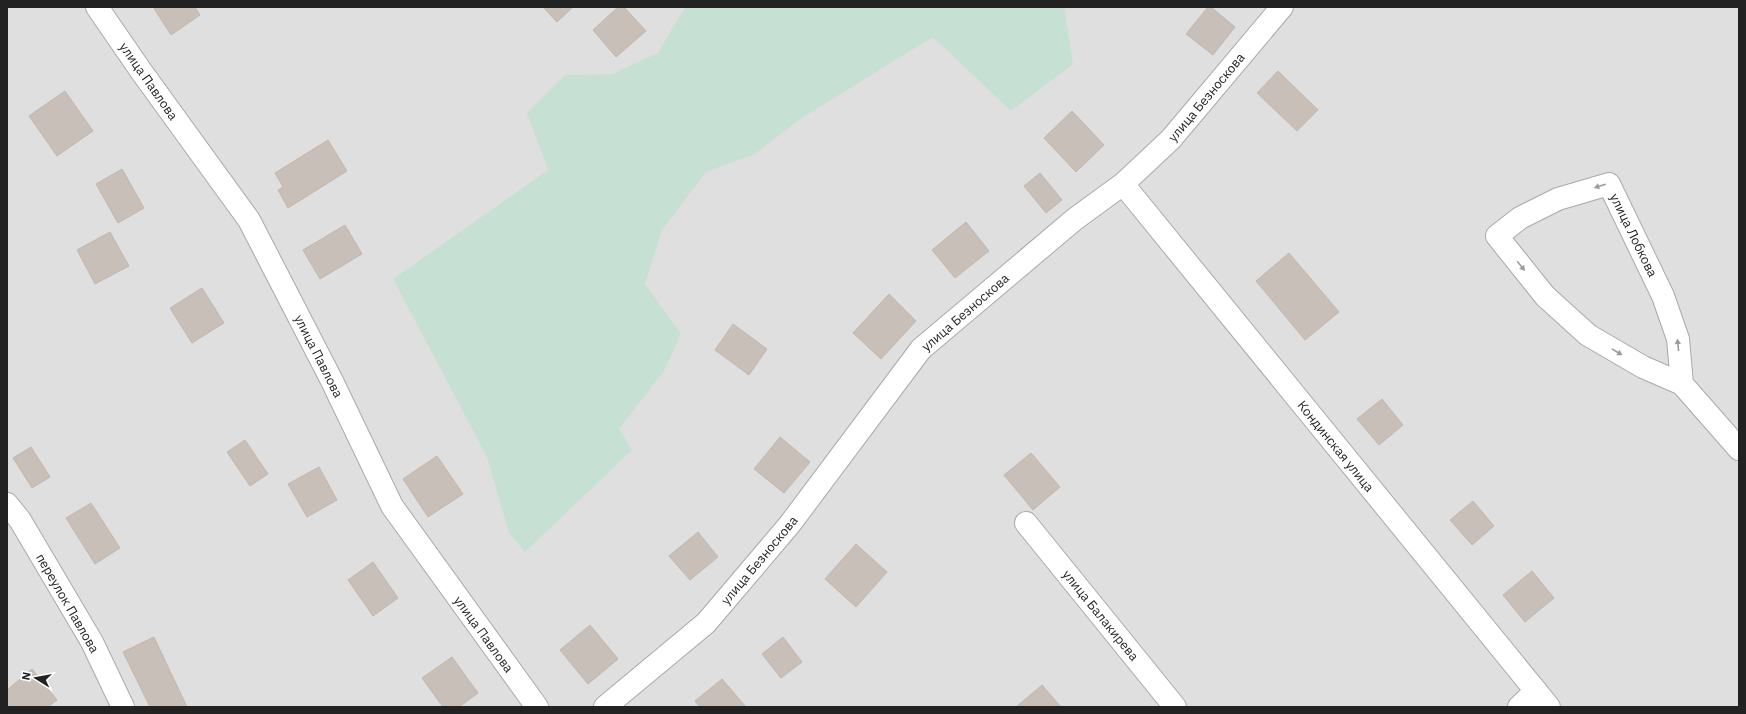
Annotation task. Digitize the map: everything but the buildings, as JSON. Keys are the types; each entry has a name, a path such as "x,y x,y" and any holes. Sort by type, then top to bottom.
{"street":[{"name":"улица Павлова","path":"98,7 141,71 249,220 332,381 392,506 536,707"},
{"name":"улица Безноскова","path":"605,707 706,623 790,524 921,349 1075,219 1123,184 1171,139 1282,7"},
{"name":"Кондинская улица","path":"1123,184 1543,699"},
{"name":"улица Лобкова","path":"1682,384 1678,339 1663,296 1609,184 1558,199 1520,218 1497,236 1545,296 1588,335 1643,368 1682,384 1739,448"},
{"name":"переулок Павлова","path":"7,504 20,520 92,642 122,707"},
{"name":"улица Балакирева","path":"1026,523 1175,707"},
{"path":"1519,707 1543,699"}],"shaded area":[{"path":"7,7 1739,7 1739,707 7,707"}],"green space":[{"path":"685,7 1064,7 1073,64 1011,111 933,37 800,119 755,154 706,172 662,230 645,284 681,334 664,371 619,429 632,450 525,552 509,533 487,457 393,279 548,170 527,113 565,75 612,74 658,53"}]}
